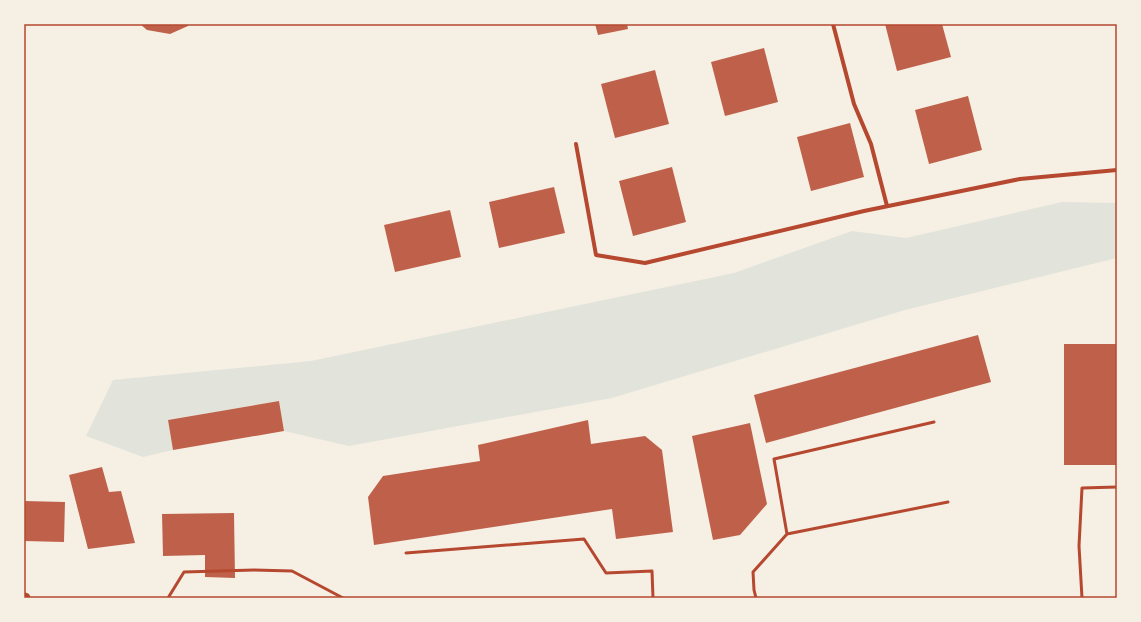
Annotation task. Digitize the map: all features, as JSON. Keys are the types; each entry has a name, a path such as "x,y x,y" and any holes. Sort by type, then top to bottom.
{"street":[{"path":"833,24 854,104 870,144 887,206"},
{"path":"576,144 596,255 645,263 887,206 1020,179 1117,170"}],"lane":[{"path":"787,534 774,460 934,422"},
{"path":"1082,598 1079,546 1082,488 1117,488"},
{"path":"756,598 753,572 787,534 948,502"},
{"path":"406,553 584,539 606,573 652,571 653,598"},
{"path":"168,598 184,572 292,570 343,598"}],"shaded area":[{"path":"1062,202 1117,203 1117,258 905,310 612,398 349,446 284,431 279,401 168,420 173,450 143,457 86,436 113,380 311,361 734,273 852,231 906,238"}],"building":[{"path":"140,24 188,24 188,26 170,34 147,30"},
{"path":"595,24 627,24 628,29 598,35"},
{"path":"885,24 942,24 951,57 897,71"},
{"path":"764,48 778,102 725,116 711,62"},
{"path":"655,70 669,124 615,138 601,84"},
{"path":"968,96 982,150 929,164 915,110"},
{"path":"850,123 864,177 811,191 797,137"},
{"path":"672,167 686,222 633,236 619,181"},
{"path":"554,187 565,233 499,248 489,202"},
{"path":"450,210 461,257 395,272 384,225"},
{"path":"978,335 991,382 766,443 754,395"},
{"path":"1064,344 1117,344 1117,465 1064,465"},
{"path":"279,401 284,431 173,450 168,420"},
{"path":"588,420 591,444 645,436 662,450 673,532 616,539 612,509 374,545 368,497 383,476 480,461 478,445"},
{"path":"750,423 767,504 740,535 713,540 692,436"},
{"path":"102,467 109,492 121,491 135,543 88,549 69,475"},
{"path":"24,501 65,502 64,542 24,541"},
{"path":"234,513 235,578 205,577 205,555 163,556 162,514"}]}
